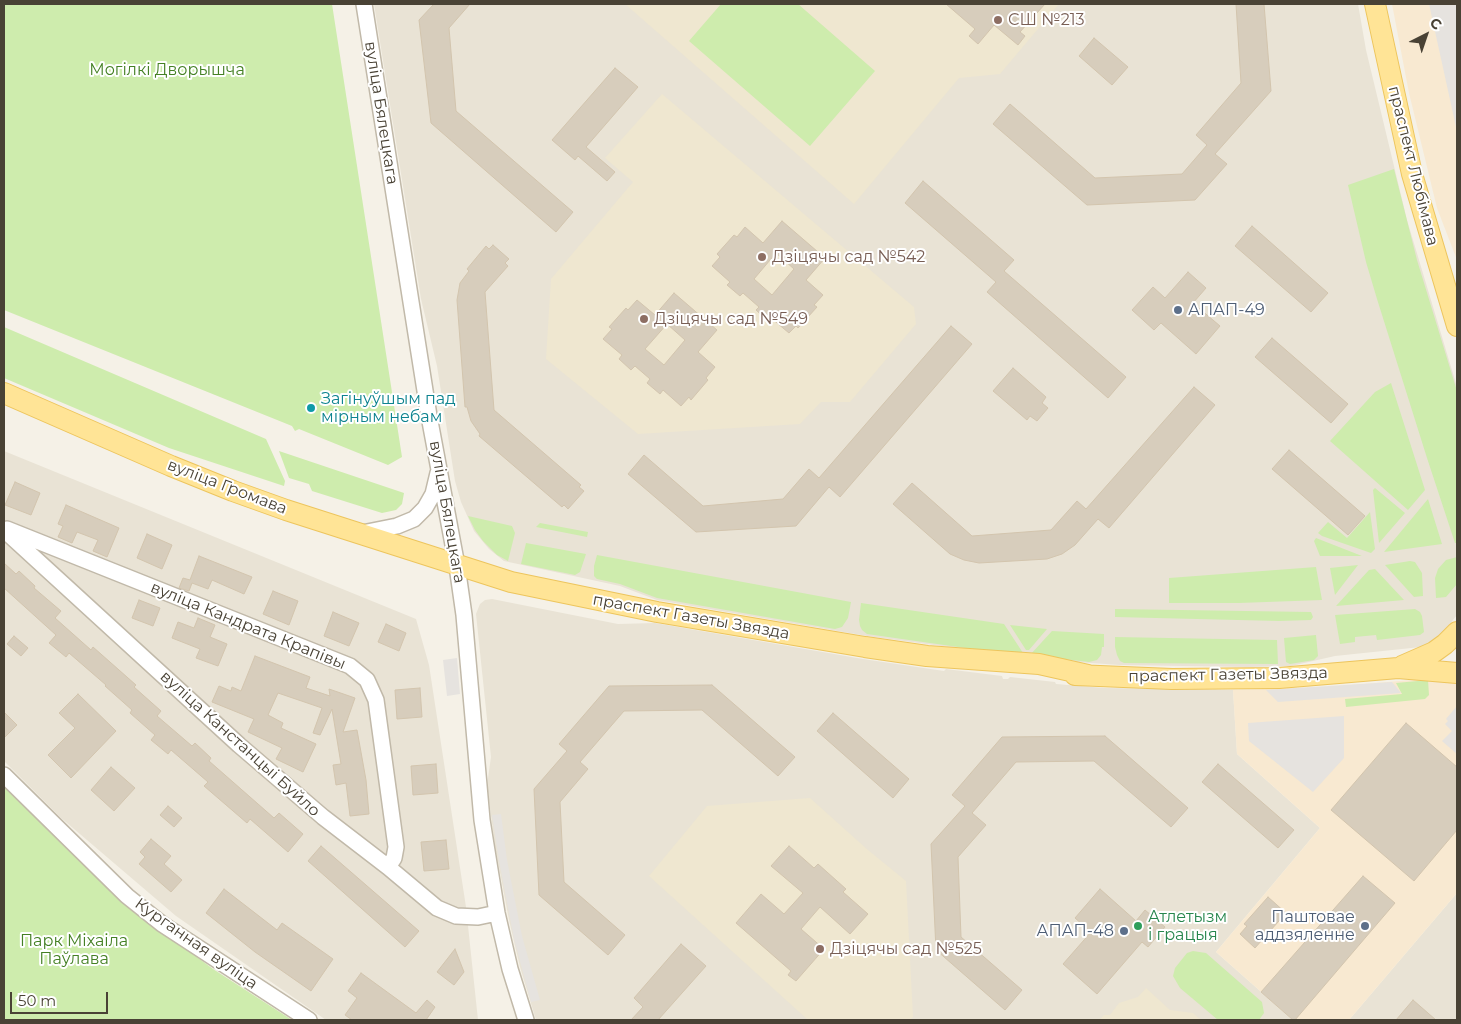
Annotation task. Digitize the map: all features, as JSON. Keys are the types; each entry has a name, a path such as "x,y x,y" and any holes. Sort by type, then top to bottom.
{"main road":[{"name":"праспект Любімава","path":"1375,4 1412,174 1457,326"},
{"name":"вуліца Громава","path":"4,393 233,491 457,566"},
{"name":"праспект Газеты Звязда","path":"457,566 511,582 580,597 830,642 927,656 1006,672 1042,676 1279,678 1398,668 1457,673"},
{"name":"праспект Газеты Звязда","path":"1398,668 1434,652 1457,632"}],"street":[{"name":"вуліца Бялецкага","path":"364,4 439,469 457,566 464,615 482,820 497,913 510,970 526,1020"},
{"path":"359,534 397,526 414,519 425,508 433,494 439,469"},
{"name":"вуліца Кандрата Крапівы","path":"4,529 350,666 367,680 376,700 396,847 394,858 388,867"},
{"name":"вуліца Канстанцыі Буйло","path":"4,529 239,745 322,817 388,867 437,908 456,916 478,917 497,913"},
{"name":"Курганная вуліца","path":"4,774 134,902 162,924 309,1020"}],"shaded area":[{"path":"374,4 1358,4 1366,50 1407,220 1457,387 1457,615 1436,641 1421,647 1335,656 1291,666 1120,665 979,651 867,636 657,600 620,586 504,561 489,549 474,531 461,502 455,481 437,366 421,299"},
{"path":"625,4 1059,4 1000,74 959,78 854,204"},
{"path":"1392,4 1457,4 1457,260 1437,208 1409,93"},
{"path":"1429,4 1457,4 1456,127"},
{"path":"662,94 914,307 916,324 850,402 821,402 800,424 638,434 546,359 551,279 633,182 605,158"},
{"path":"4,451 416,619 429,665 466,907 478,1020 326,1020 176,916 60,817 4,761"},
{"path":"492,599 618,624 655,623 863,659 944,671 946,669 1002,676 1003,679 1010,677 1055,682 1056,684 1104,688 1233,690 1237,754 1320,828 1216,952 1293,1020 536,1020 520,967 509,920 495,846 487,785 491,757 476,614 480,604 485,600"},
{"path":"457,658 460,694 447,696 443,660"},
{"path":"1425,679 1457,683 1457,893 1349,1020 1293,1020 1216,952 1320,828 1237,754 1233,690 1325,687"},
{"path":"1392,682 1401,693 1278,702 1266,690"},
{"path":"1457,706 1457,754 1442,741 1452,731 1445,724 1448,721 1446,719"},
{"path":"1344,716 1344,758 1313,792 1249,741 1248,723"},
{"name":"Дзіцячы сад №525","path":"810,798 906,881 913,1017 910,1020 808,1020 649,876 707,806"},
{"path":"501,814 507,860 522,936 540,1000 531,1002 514,939 499,861 492,815"},
{"path":"1457,893 1457,1020 1349,1020"},
{"path":"1146,988 1170,1010 1193,1013 1201,1020 1099,1020 1104,1015 1110,1015 1119,1003 1138,997"}],"green space":[{"name":"Могілкі Дворышча","path":"4,4 332,4 402,457 388,465 299,429 295,431 292,426 4,310"},
{"path":"721,4 798,4 875,71 810,146 689,41"},
{"path":"1394,169 1417,260 1457,391 1457,543 1455,543 1427,458 1377,299 1366,262 1348,185"},
{"path":"4,327 266,439 285,481 284,486 169,448 4,378"},
{"path":"1391,383 1425,490 1408,510 1330,441 1375,392"},
{"path":"279,451 404,493 402,504 396,510 382,513 312,491 309,484 289,478"},
{"path":"1375,488 1405,513 1379,543 1373,490"},
{"path":"1428,499 1442,544 1384,552"},
{"path":"1370,512 1375,549 1371,553 1318,533 1328,522 1347,538"},
{"path":"468,516 512,526 515,533 508,561 497,555 483,541"},
{"path":"540,523 588,532 587,537 536,527"},
{"path":"1316,538 1362,556 1320,556 1314,541"},
{"path":"526,543 586,554 580,572 575,575 521,564"},
{"path":"597,555 851,602 848,618 842,627 835,629 657,598 620,584 597,579 594,576 594,566"},
{"path":"1457,557 1457,584 1446,597 1436,598 1435,578 1438,569 1446,560"},
{"path":"1415,562 1422,573 1423,596 1414,597 1385,565"},
{"path":"1358,565 1335,595 1330,568"},
{"path":"1316,567 1322,600 1169,603 1169,578"},
{"path":"1375,569 1404,600 1336,606 1369,570"},
{"path":"861,603 1004,624 1023,653 979,650 867,634 860,626"},
{"path":"1115,609 1311,612 1313,617 1311,620 1279,621 1115,617"},
{"path":"1415,609 1422,616 1424,632 1420,635 1377,640 1376,635 1355,637 1355,642 1340,644 1335,615"},
{"path":"1010,625 1047,629 1029,650 1026,650"},
{"path":"1052,631 1104,634 1104,647 1102,647 1101,655 1097,660 1089,662 1030,655"},
{"path":"1316,635 1318,656 1314,660 1290,664 1286,662 1284,638"},
{"path":"1115,637 1277,640 1278,664 1124,663 1120,661 1117,655"},
{"path":"1428,680 1429,695 1425,699 1346,707 1345,699 1402,694 1396,683"},
{"name":"Парк Міхаіла Паўлава","path":"4,785 161,930 213,969 292,1020 4,1020"},
{"path":"1193,951 1206,953 1262,1002 1264,1013 1259,1020 1218,1020 1180,988 1173,976 1175,968 1187,953"}],"building":[{"path":"434,4 470,4 449,28 456,111 573,212 556,232 431,123 419,20"},
{"name":"СШ №213","path":"946,4 1045,4 1020,32 1025,36 1018,45 994,25 978,44 969,36 975,29"},
{"path":"1236,4 1264,4 1271,91 1215,154 1227,164 1195,200 1087,205 993,124 1010,104 1095,178 1182,174 1207,145 1196,135 1241,83"},
{"path":"1094,38 1128,67 1112,85 1079,56"},
{"path":"615,68 638,87 586,147 615,172 607,181 578,156 575,160 552,140"},
{"path":"923,181 1014,260 1004,271 1126,377 1108,398 987,292 996,282 905,203"},
{"path":"782,221 825,258 806,280 823,295 814,305 817,307 798,328 796,326 789,333 771,318 768,321 756,310 759,307 743,293 740,296 727,285 730,282 712,266 720,257 717,254 734,235 737,237 745,227 763,243","holes":["776,253 794,269 772,295 754,279"]},
{"path":"1252,226 1328,293 1311,312 1235,246"},
{"path":"493,245 509,259 505,263 508,266 485,292 494,410 581,485 579,487 584,491 568,509 564,505 562,507 479,436 480,434 471,421 467,407 465,407 457,300 460,283 469,271 467,269 486,246 489,249"},
{"path":"1188,272 1206,288 1193,303 1220,326 1196,354 1161,323 1154,330 1132,310 1153,287 1165,298"},
{"path":"674,293 717,330 698,352 715,367 706,378 708,380 691,400 689,397 681,406 663,390 660,394 647,383 650,379 635,366 631,370 619,359 622,355 603,339 612,329 609,327 626,308 628,310 637,300 655,315","holes":["667,324 685,340 664,365 645,349"]},
{"path":"951,326 972,344 840,497 829,487 796,526 696,532 628,474 644,455 703,506 783,499 809,469 819,478"},
{"path":"1272,338 1348,404 1331,423 1255,357"},
{"path":"1013,368 1046,397 1042,403 1048,408 1037,421 1030,416 1027,420 993,391"},
{"path":"1194,387 1215,405 1109,528 1098,519 1075,545 1062,554 1047,559 979,563 964,560 950,554 893,504 912,483 972,536 1051,530 1077,501 1086,509"},
{"path":"1289,450 1365,516 1348,535 1272,469"},
{"path":"15,482 40,493 31,515 5,505"},
{"path":"66,505 119,528 107,557 93,551 98,540 77,532 72,543 58,537 63,526 58,524"},
{"path":"147,534 172,545 162,569 137,558"},
{"path":"199,556 252,577 244,594 212,580 208,589 192,583 189,591 179,588 183,578 190,580"},
{"path":"4,563 16,574 19,571 35,586 34,588 61,611 55,618 91,650 93,647 136,685 134,687 161,711 157,716 192,746 195,743 211,758 209,761 274,818 279,813 303,834 288,852 250,819 247,823 204,786 208,782 171,750 168,754 151,740 155,735 130,713 132,710 106,685 69,653 66,657 49,643 56,635 4,588"},
{"path":"273,591 298,601 289,625 263,614"},
{"path":"139,600 160,608 153,626 132,618"},
{"path":"333,612 359,623 349,646 324,636"},
{"path":"198,618 215,625 210,637 227,644 218,666 196,658 200,649 172,638 178,622 194,628"},
{"path":"386,624 406,633 399,651 378,642"},
{"path":"14,636 28,648 21,656 7,644"},
{"path":"255,656 310,677 306,688 330,696 329,689 355,698 343,732 357,730 366,780 369,814 350,816 346,783 336,785 333,765 341,764 332,709 320,735 313,733 322,708 278,693 268,715 283,723 281,728 316,744 303,772 276,759 282,748 248,732 254,719 212,702 219,686 231,691 232,687 241,691"},
{"path":"712,685 795,757 778,776 702,710 624,711 580,762 588,769 560,802 564,882 625,935 608,955 539,895 534,789 567,751 559,744 609,686"},
{"path":"420,688 422,717 397,719 395,690"},
{"path":"78,694 116,731 71,778 48,755 75,728 59,713"},
{"path":"4,712 17,725 4,738"},
{"path":"833,713 909,779 893,798 817,731"},
{"path":"1406,723 1457,767 1457,830 1414,881 1331,810"},
{"path":"1105,736 1188,808 1171,827 1094,761 1016,762 972,813 986,825 958,857 961,937 1022,990 1005,1010 936,950 931,844 965,806 952,795 1002,737"},
{"path":"436,764 438,793 413,795 411,766"},
{"path":"1218,764 1294,830 1278,848 1202,782"},
{"path":"111,767 135,788 114,811 91,790"},
{"path":"168,806 182,818 174,827 160,815"},
{"path":"151,839 171,856 164,864 182,880 171,892 139,864 145,857 140,852"},
{"path":"446,840 449,869 424,871 421,842"},
{"path":"321,846 419,931 405,947 308,861"},
{"path":"789,846 814,868 818,864 846,889 843,892 868,914 850,934 820,907 801,929 824,949 796,981 788,975 791,971 736,923 761,894 784,914 803,893 771,866"},
{"path":"1363,876 1395,903 1295,1020 1293,1020 1261,992"},
{"path":"224,889 277,930 282,923 333,959 311,991 255,952 206,913"},
{"path":"1100,889 1136,921 1145,910 1165,927 1148,947 1142,942 1097,994 1063,964 1091,932 1075,918"},
{"path":"1268,897 1286,913 1255,948 1240,934 1247,926 1244,924"},
{"path":"681,944 706,966 658,1020 631,1020 643,1007 634,998"},
{"path":"455,949 464,972 454,985 437,972"},
{"path":"361,973 416,1013 427,1000 435,1007 426,1020 352,1020 345,1015 357,998 348,991"},
{"path":"1413,1000 1436,1020 1396,1020"}],"place":[{"name":"СШ №213","path":"998,20"},
{"name":"Дзіцячы сад №542","path":"762,257"},
{"name":"АПАП-49","path":"1178,310"},
{"name":"Дзіцячы сад №549","path":"644,319"},
{"name":"Загінуўшым пад мірным небам","path":"311,408"},
{"name":"Атлетызм і грацыя","path":"1138,926"},
{"name":"Паштовае аддзяленне","path":"1365,926"},
{"name":"АПАП-48","path":"1124,931"},
{"name":"Дзіцячы сад №525","path":"820,949"}]}
